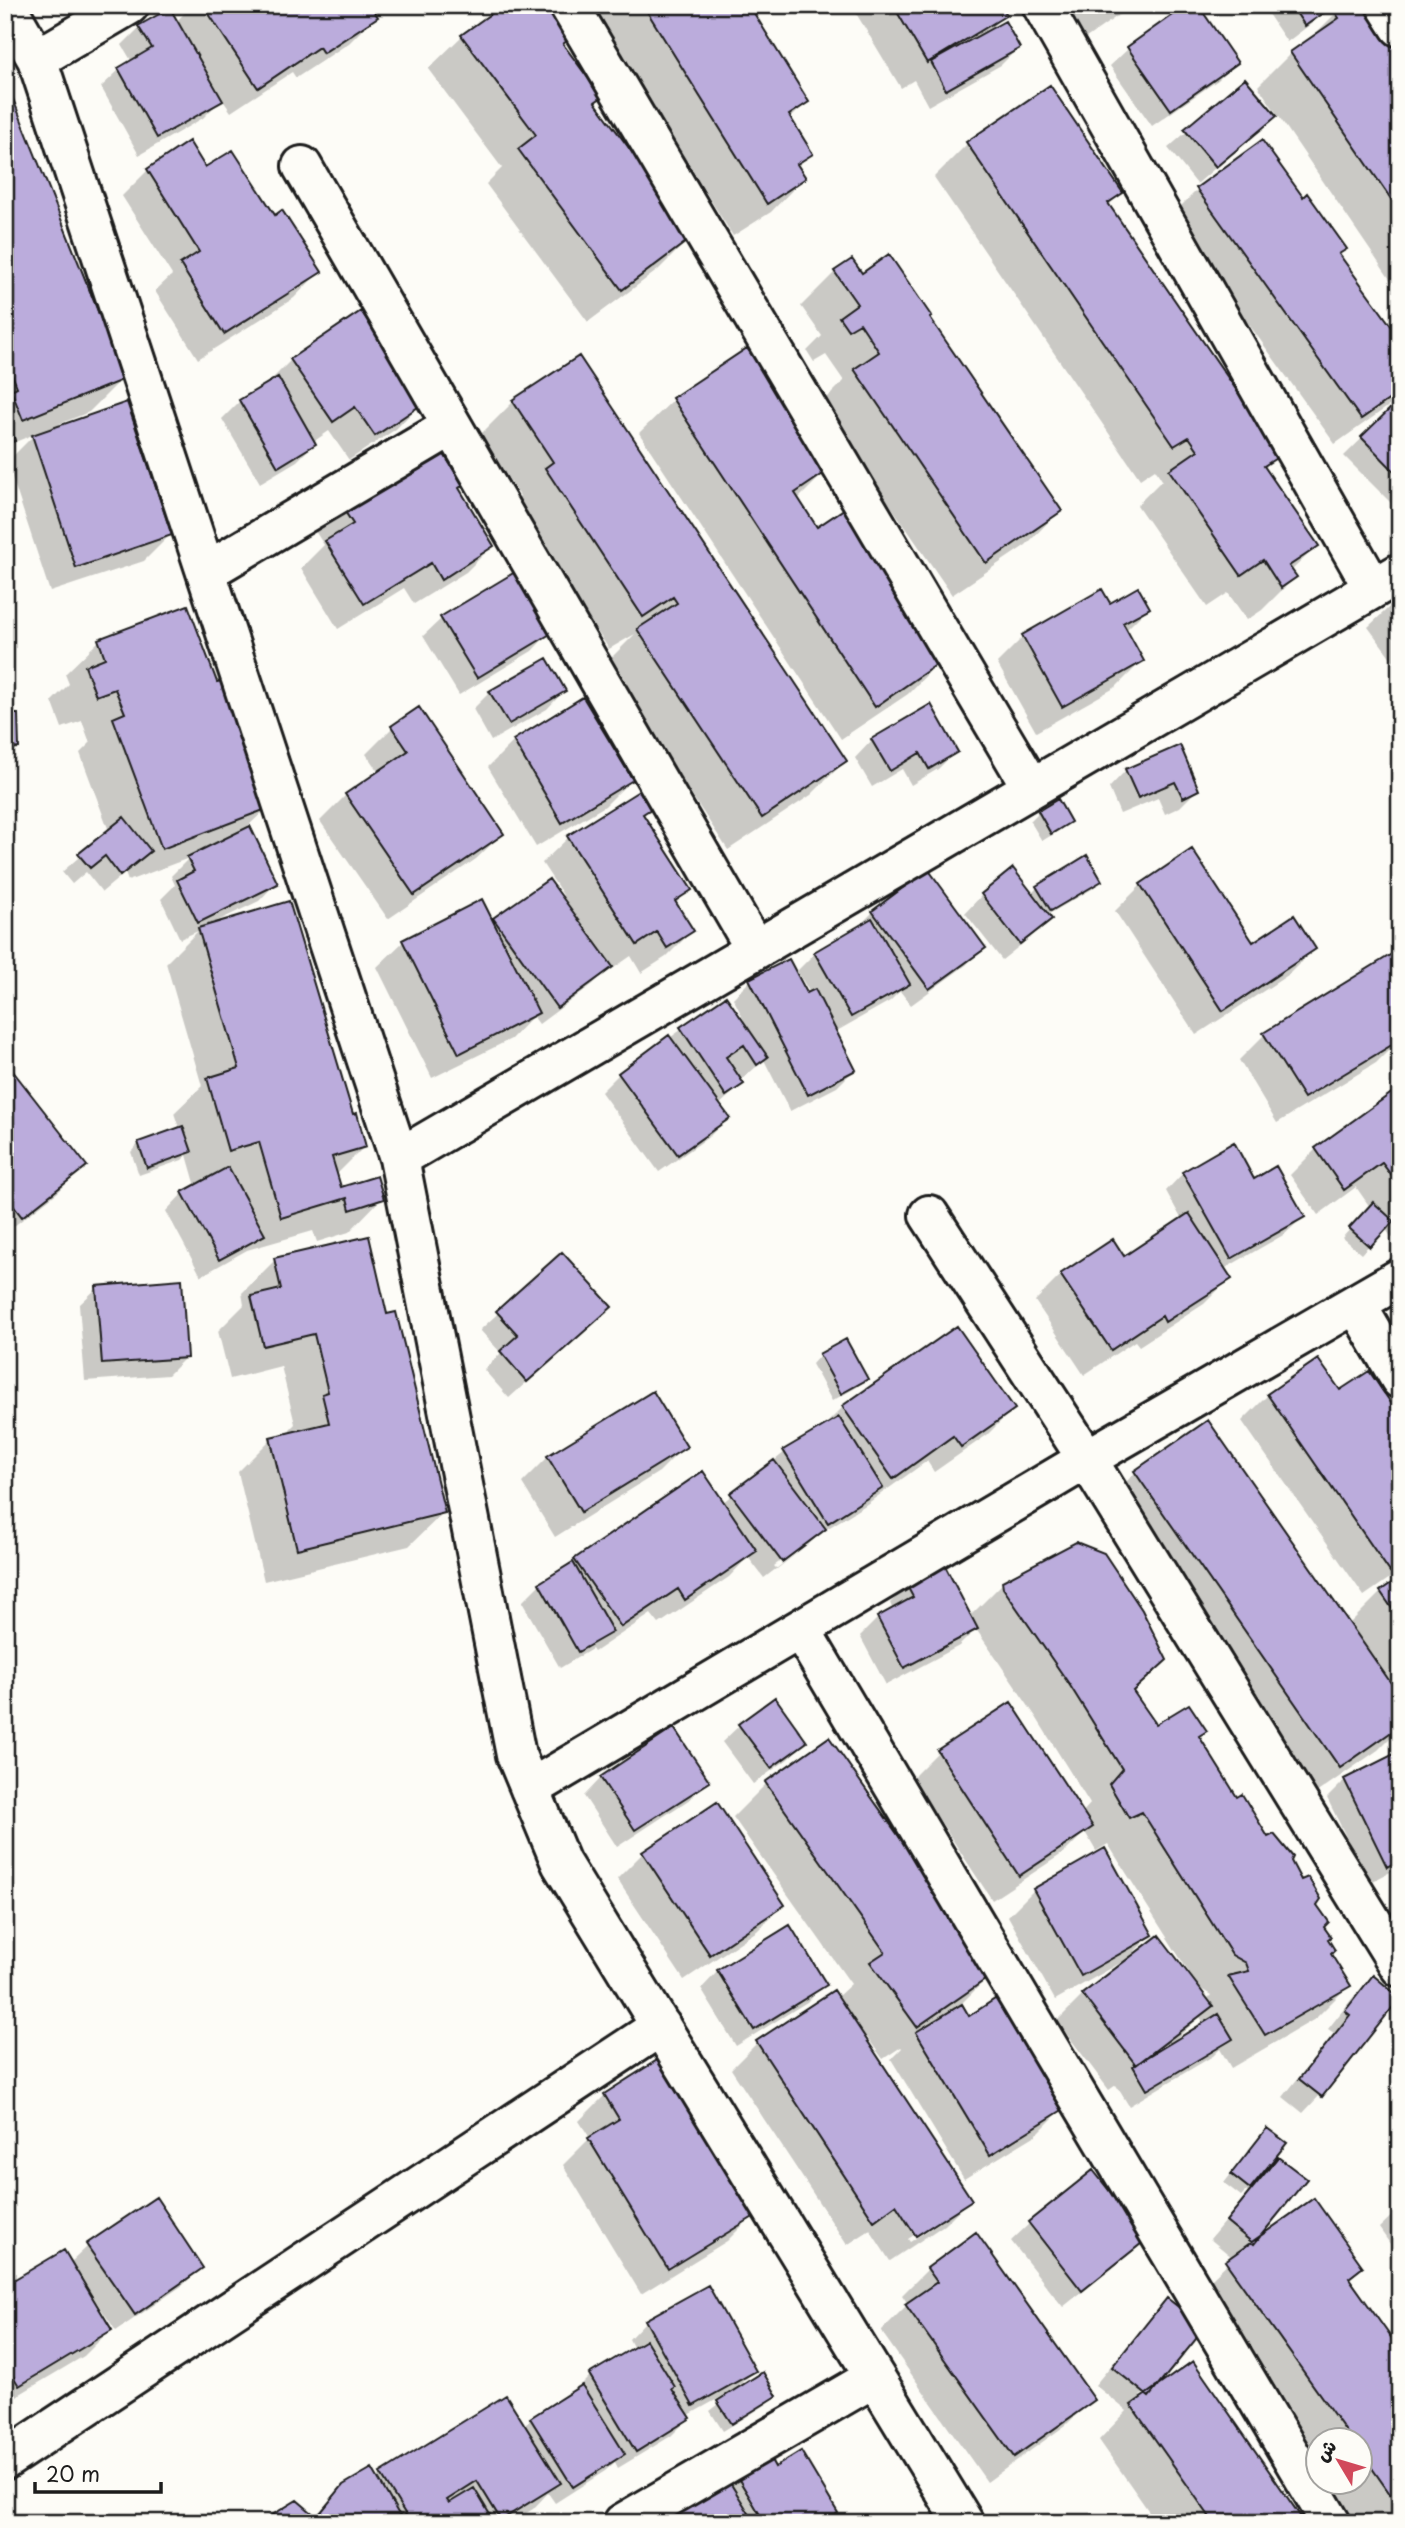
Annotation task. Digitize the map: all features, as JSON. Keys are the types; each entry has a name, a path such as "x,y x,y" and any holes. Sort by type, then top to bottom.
{"street":[{"path":"6,5 37,59 399,1158 516,1755 561,1863 964,2523"},
{"path":"37,59 129,5"},
{"path":"569,5 1032,788"},
{"path":"399,1158 1386,581 1042,5"},
{"path":"1386,5 1400,27"},
{"path":"302,166 755,949"},
{"path":"207,571 452,426"},
{"path":"929,1216 1087,1459 1400,1968"},
{"path":"530,1789 1087,1459 1400,1278"},
{"path":"1356,1304 1400,1379"},
{"path":"801,1630 1331,2523"},
{"path":"5,2460 660,2026"},
{"path":"623,2523 875,2377"}],"building":[{"path":"203,5 370,5 378,17 323,53 319,47 258,88"},
{"path":"503,5 559,5 579,32 563,44 602,97 595,102 694,236 622,290 518,149 536,135 461,35"},
{"path":"643,5 749,5 809,102 789,115 813,154 797,164 806,178 767,204"},
{"path":"893,5 1001,5 1007,15 927,63"},
{"path":"1186,5 1198,5 1238,63 1171,110 1127,47"},
{"path":"1291,5 1335,5 1305,26"},
{"path":"1344,5 1365,5 1400,56 1400,212 1290,52 1339,18 1335,12"},
{"path":"170,8 223,101 157,138 118,68 152,48 138,26"},
{"path":"1005,21 1020,48 946,90 931,62"},
{"path":"1245,78 1277,116 1216,167 1184,129"},
{"path":"5,79 125,379 23,420 11,390 17,387 5,357"},
{"path":"1050,85 1123,193 1108,203 1281,455 1264,466 1319,546 1289,566 1297,577 1281,588 1263,560 1241,575 1169,470 1198,450 1189,437 1174,446 966,142"},
{"path":"1262,140 1303,197 1307,193 1347,249 1339,254 1400,338 1400,392 1361,419 1196,188"},
{"path":"189,141 205,167 233,150 275,215 282,210 322,272 224,334 180,264 199,252 147,169"},
{"path":"889,254 1062,511 986,563 854,369 879,352 860,323 848,330 839,317 857,304 834,271 852,259 862,273"},
{"path":"361,311 424,403 375,436 355,407 333,422 290,359"},
{"path":"747,348 829,470 795,493 817,527 844,509 943,660 875,707 672,398"},
{"path":"579,356 847,761 762,818 637,629 677,603 673,597 643,617 545,468 553,462 512,400"},
{"path":"278,377 316,444 278,467 239,400"},
{"path":"1400,399 1400,477 1361,437"},
{"path":"127,402 172,535 76,568 32,435"},
{"path":"5,410 15,441 5,444"},
{"path":"437,443 463,485 459,488 494,546 441,580 431,563 364,604 325,541 353,524 340,504"},
{"path":"515,572 552,633 477,678 440,617"},
{"path":"1138,587 1150,608 1123,623 1144,661 1062,707 1022,635 1102,589 1110,603"},
{"path":"1400,595 1400,609 1393,600"},
{"path":"188,605 217,682 221,681 269,808 162,849 113,718 125,713 115,689 96,696 85,666 105,658 98,639"},
{"path":"547,658 566,691 509,724 489,691"},
{"path":"583,697 633,780 562,823 513,740"},
{"path":"931,704 958,752 929,769 920,753 890,771 871,739"},
{"path":"419,707 504,834 414,895 345,794 408,751 391,726"},
{"path":"5,714 18,714 19,748 5,749"},
{"path":"1180,745 1199,790 1183,798 1175,782 1138,798 1125,769"},
{"path":"642,789 654,807 643,814 692,890 675,901 694,931 667,948 657,932 637,945 567,836"},
{"path":"1058,799 1071,822 1051,834 1038,811"},
{"path":"124,817 151,851 120,876 105,856 90,868 78,854"},
{"path":"250,826 278,884 198,923 177,880 194,871 187,857"},
{"path":"1192,849 1253,942 1294,915 1316,949 1223,1011 1140,884"},
{"path":"1087,855 1102,881 1051,911 1036,886"},
{"path":"1013,868 1052,919 1020,944 981,894"},
{"path":"928,869 986,948 929,989 872,911"},
{"path":"549,879 613,967 557,1008 493,918"},
{"path":"482,899 539,1013 459,1054 402,940"},
{"path":"289,901 353,1114 357,1113 366,1147 332,1157 341,1187 377,1176 384,1199 350,1210 347,1198 281,1218 259,1142 228,1151 207,1078 239,1068 198,928"},
{"path":"872,918 910,984 851,1017 814,952"},
{"path":"1400,949 1400,1040 1304,1098 1263,1033"},
{"path":"789,959 807,993 815,989 856,1070 808,1095 749,979"},
{"path":"726,996 768,1057 757,1065 744,1045 726,1057 744,1084 726,1096 680,1027"},
{"path":"669,1035 730,1118 678,1155 618,1073"},
{"path":"5,1061 87,1166 22,1217 5,1195"},
{"path":"1400,1087 1400,1187 1382,1163 1344,1190 1315,1148"},
{"path":"183,1126 192,1152 147,1168 138,1142"},
{"path":"1234,1142 1254,1179 1276,1166 1305,1217 1231,1259 1182,1172"},
{"path":"228,1167 265,1235 219,1260 182,1192"},
{"path":"1373,1202 1394,1221 1370,1247 1349,1228"},
{"path":"1189,1213 1232,1279 1165,1322 1162,1316 1111,1350 1060,1274 1113,1239 1124,1256"},
{"path":"369,1236 387,1314 396,1312 445,1513 297,1549 270,1437 329,1423 322,1394 328,1392 314,1334 263,1346 251,1296 281,1289 274,1258"},
{"path":"562,1252 612,1307 527,1382 500,1351 518,1335 496,1311"},
{"path":"182,1279 187,1358 102,1364 96,1286"},
{"path":"957,1326 1015,1409 961,1447 953,1436 893,1479 842,1406"},
{"path":"846,1339 868,1379 841,1394 819,1354"},
{"path":"1318,1359 1340,1390 1369,1371 1400,1416 1400,1565 1390,1572 1267,1394"},
{"path":"653,1391 687,1447 581,1512 547,1456"},
{"path":"839,1417 883,1488 828,1523 783,1450"},
{"path":"1208,1420 1400,1696 1400,1726 1340,1768 1134,1471"},
{"path":"774,1460 826,1529 782,1562 730,1493"},
{"path":"703,1471 757,1551 685,1600 678,1589 621,1627 574,1559"},
{"path":"1076,1542 1104,1553 1142,1610 1167,1660 1133,1691 1156,1724 1189,1704 1207,1731 1199,1736 1237,1797 1242,1794 1268,1837 1274,1834 1293,1857 1291,1861 1301,1880 1308,1877 1321,1899 1317,1905 1329,1922 1324,1927 1335,1950 1331,1954 1351,1986 1265,2035 1228,1976 1249,1971 1246,1963 1232,1955 1142,1812 1129,1818 1109,1784 1122,1769 1069,1684 1003,1588 1002,1581"},
{"path":"573,1562 613,1632 578,1652 539,1583"},
{"path":"944,1564 978,1629 904,1668 877,1617 913,1597 906,1584"},
{"path":"1400,1577 1400,1620 1380,1591"},
{"path":"775,1697 807,1742 771,1768 738,1724"},
{"path":"1011,1702 1093,1827 1019,1876 937,1750"},
{"path":"674,1728 710,1782 635,1830 600,1777"},
{"path":"829,1737 995,1973 917,2027 870,1962 885,1952 765,1782"},
{"path":"1400,1751 1400,1860 1387,1867 1344,1779"},
{"path":"717,1802 785,1905 710,1955 642,1852"},
{"path":"1105,1848 1153,1935 1081,1976 1033,1889"},
{"path":"790,1925 827,1985 754,2030 717,1970"},
{"path":"1159,1935 1213,2006 1136,2065 1082,1994"},
{"path":"1373,1975 1400,1998 1322,2097 1299,2079 1350,2015 1345,2011"},
{"path":"834,1990 972,2200 916,2236 896,2205 874,2221 756,2041"},
{"path":"998,1997 1064,2109 990,2155 916,2032 962,2004 969,2016"},
{"path":"1218,2014 1233,2039 1147,2090 1133,2066"},
{"path":"659,2059 755,2216 668,2269 588,2138 619,2119 604,2094"},
{"path":"1267,2128 1287,2143 1250,2189 1231,2174"},
{"path":"1278,2157 1307,2179 1254,2244 1226,2221"},
{"path":"1093,2170 1147,2239 1082,2291 1028,2222"},
{"path":"156,2197 203,2268 135,2315 86,2244"},
{"path":"1314,2198 1363,2267 1349,2278 1400,2350 1400,2508 1374,2471 1374,2426 1342,2426 1225,2261"},
{"path":"976,2232 1095,2400 1014,2457 905,2304 937,2282 927,2268"},
{"path":"64,2250 112,2330 19,2386 5,2363 5,2285"},
{"path":"708,2285 756,2371 693,2406 645,2320"},
{"path":"1167,2298 1205,2328 1149,2397 1112,2367"},
{"path":"646,2340 691,2418 636,2452 589,2374"},
{"path":"1193,2361 1305,2523 1214,2523 1131,2405"},
{"path":"763,2372 777,2396 732,2424 717,2401"},
{"path":"582,2385 625,2454 573,2487 530,2418"},
{"path":"506,2395 561,2483 501,2520 477,2481 447,2500 449,2503 474,2488 495,2523 411,2523 380,2473"},
{"path":"801,2451 838,2513 822,2523 765,2523 738,2478 770,2458 775,2467"},
{"path":"372,2468 398,2513 407,2523 259,2523 297,2500 317,2517 343,2485"},
{"path":"729,2481 755,2523 675,2523 671,2517"}]}
